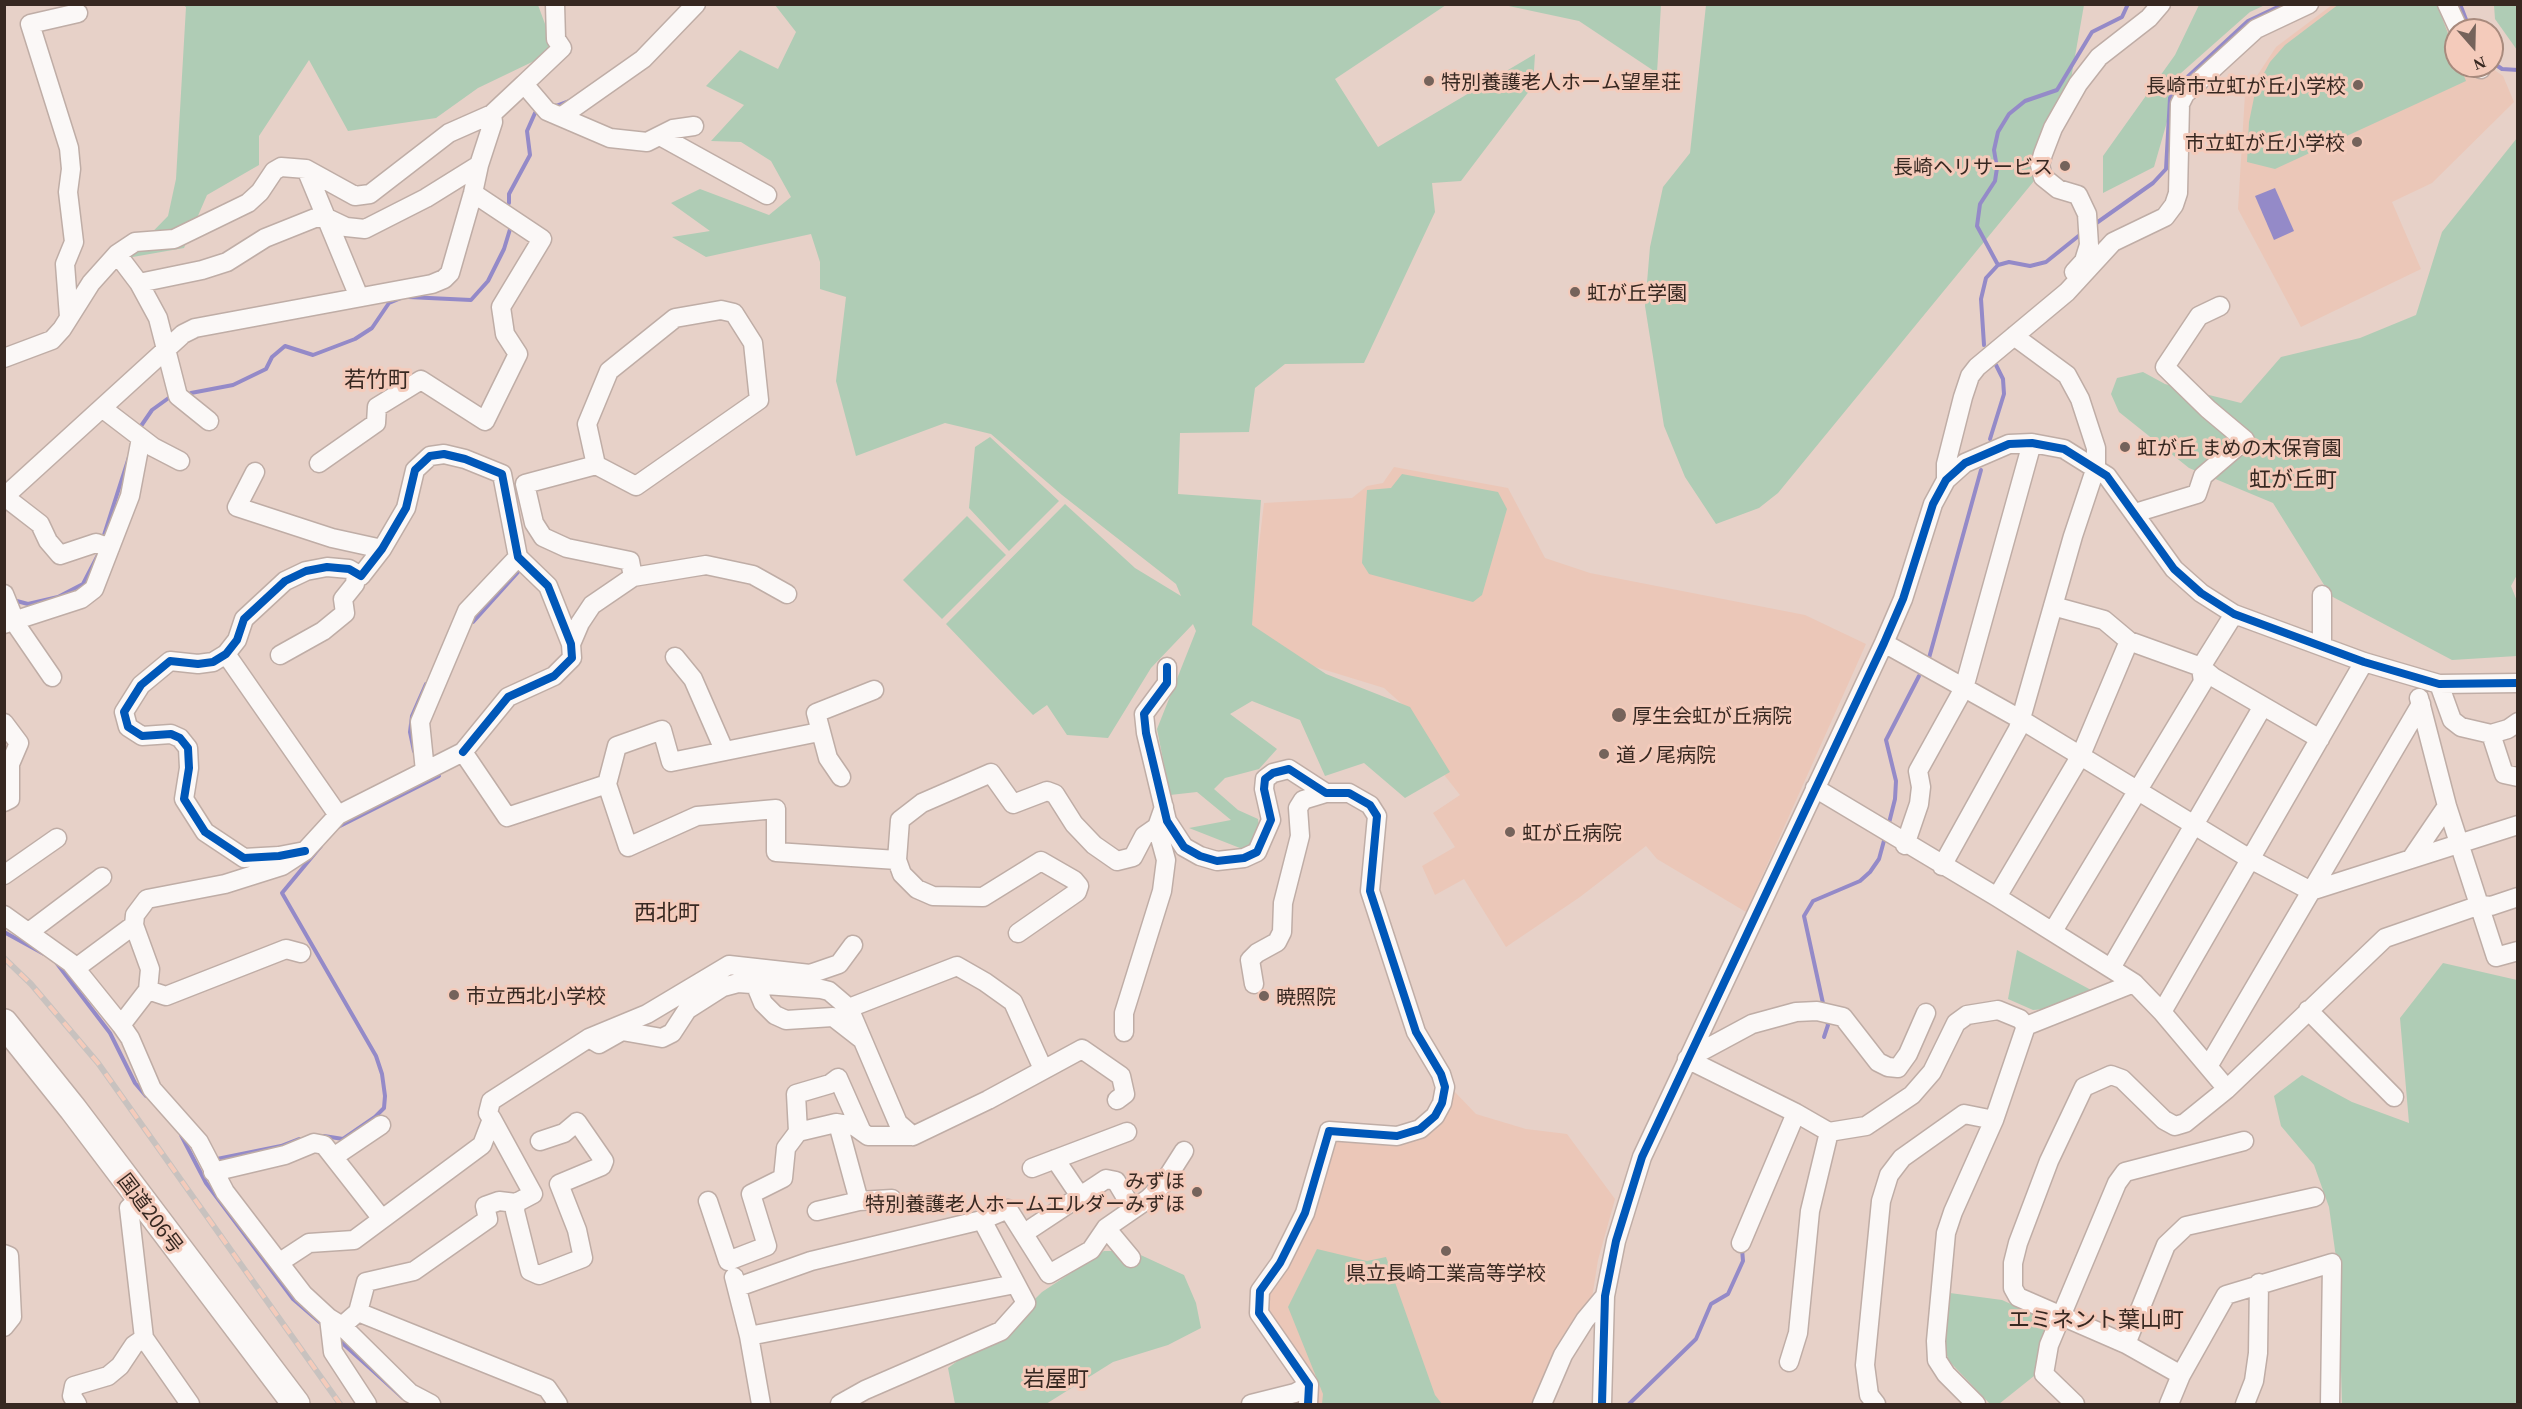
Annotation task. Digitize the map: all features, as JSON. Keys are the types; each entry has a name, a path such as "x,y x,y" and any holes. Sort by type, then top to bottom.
{"highway":[{"name":"国道206号","path":"4,1023 296,1404"}],"street":[{"path":"4,358 52,340 91,283 117,254 135,242 174,239 248,203 260,192 273,171 281,166 306,169 355,196 370,194 449,133 492,114 562,48 556,39 555,4"},
{"path":"562,116 643,59 696,4"},
{"path":"2067,292 2066,282 2084,261 2090,245 2088,218 2078,195 2058,189 2043,177 2040,165 2043,154 2053,128 2078,84 2099,57 2149,18 2161,4"},
{"path":"1946,480 1946,464 1970,376 2002,344 2067,292 2113,242 2165,217 2174,205 2178,193 2180,104 2185,94 2256,29 2309,4"},
{"path":"2447,4 2453,18"},
{"path":"69,317 65,264 74,242 68,192 71,169 69,148 30,24 78,14"},
{"path":"524,84 547,111 610,138 647,142 673,129 694,126"},
{"path":"110,548 96,543 60,555 48,542 40,524 5,497 183,334 195,328 432,284 444,279 450,273 493,122 492,114"},
{"path":"662,136 767,195"},
{"path":"139,283 227,262 265,238 315,218 327,218 346,228 365,229 426,198 479,165"},
{"path":"306,169 359,297"},
{"path":"319,463 376,423 377,407 421,380 484,421 518,354 505,334 501,307 542,239 473,193"},
{"path":"117,254 139,283 158,318 178,396 210,421"},
{"path":"2134,513 2197,494 2203,476 2245,440 2208,409 2165,367 2199,316 2220,306"},
{"path":"596,465 587,424 609,371 675,318 721,310 734,313 753,343 759,400 636,486 596,465 525,484 534,523 543,537 567,548 630,561 633,577"},
{"path":"1942,866 2018,729 2096,467 2096,448 2080,399 2067,375 2014,336"},
{"path":"102,408 141,438 180,461"},
{"path":"9,622 81,599 94,589 129,496 141,438"},
{"path":"1893,836 1919,804 1921,787 1918,771 1964,688 2032,443"},
{"path":"1602,1404 1605,1296 1616,1241 1642,1157 1904,599 1933,504 1946,480 1965,463 1997,447 2032,443 2064,449 2107,476 2174,569 2201,593 2234,614 2414,678 2439,684 2517,683"},
{"path":"121,1025 148,990 150,969 134,925 135,915 147,899 225,884 282,866 304,851 338,815 463,752 508,697 554,676 572,658 571,644 548,586 518,557 502,474 465,459 444,454 430,456 415,470 406,508 382,549 361,576 349,569 327,567 306,571 285,581 244,619 237,640 226,654 213,662 198,664 170,662 155,671 141,686 124,712 128,727 142,736 171,734 180,738 188,748 189,768 184,799 205,832 244,858 279,856 304,851"},
{"path":"255,472 237,507 332,538 382,549"},
{"path":"425,771 420,722 467,611 518,557"},
{"path":"571,644 580,623 592,605 633,577 706,565 753,575 787,594"},
{"path":"280,655 323,631 345,613 343,599 355,584 356,573"},
{"path":"4,594 9,622 52,677"},
{"path":"2322,595 2322,646"},
{"path":"2053,606 2104,620 2129,641 2201,667 2213,677 2320,739"},
{"path":"2052,931 2203,682 2201,667 2234,614"},
{"path":"1997,897 2081,755 2129,641"},
{"path":"1884,643 2020,719 2250,859 2311,891 2517,825"},
{"path":"226,654 338,815"},
{"path":"675,657 693,679 724,750"},
{"path":"2163,1012 2364,662"},
{"path":"1167,668 1167,683 1144,714 1146,733 1167,821 1184,847 1200,856 1217,861 1244,858 1257,852 1271,820 1264,789 1265,778 1273,773 1289,769 1326,793"},
{"path":"2414,678 2448,806 2496,957 2517,951"},
{"path":"2439,684 2452,720 2469,731 2491,734 2508,729 2517,722"},
{"path":"841,777 828,758 819,732 816,713 874,690"},
{"path":"2209,1065 2421,704"},
{"path":"2111,968 2192,824 2263,706"},
{"path":"4,723 19,743 10,764 10,799 4,802"},
{"path":"819,732 672,762 662,730 617,746 607,784 628,847 697,816 776,809 776,852 897,860"},
{"path":"2491,734 2504,774 2517,777"},
{"path":"463,752 507,817 607,784"},
{"path":"1018,933 1077,892 1079,886 1074,880 1041,861 983,897 933,896 917,889 902,874 897,860 900,820 922,803 991,773 1013,804 1047,790 1055,794 1074,824 1094,845 1117,861 1133,857 1144,836 1157,827"},
{"path":"1815,788 1997,897 2134,983 2163,1012 2209,1065 2226,1089"},
{"path":"1254,984 1250,960 1257,953 1277,942 1282,932 1283,903 1300,836 1298,808 1304,800 1326,793 1349,793 1370,805 1377,816 1370,891 1416,1032 1441,1074 1445,1087 1442,1103 1435,1116 1420,1129 1397,1136 1329,1131 1305,1214 1280,1263 1260,1291 1259,1313 1309,1385 1308,1404"},
{"path":"2411,859 2448,806"},
{"path":"1124,1032 1124,1013 1162,891 1166,860 1157,827 1164,807"},
{"path":"4,874 57,838"},
{"path":"29,932 102,877"},
{"path":"2181,1375 2126,1344 2018,1297 2013,1288 2013,1263 2018,1243 2049,1161 2084,1087 2111,1075 2122,1079 2164,1120 2175,1126 2185,1123 2226,1089 2385,938 2480,905 2491,906 2517,897"},
{"path":"4,915 76,968 121,1025 130,1038 152,1089 199,1142 225,1192 303,1294 410,1393 431,1404"},
{"path":"76,968 134,925"},
{"path":"358,1312 366,1282 414,1271 488,1219 485,1206 499,1201 516,1203 533,1194 488,1113 492,1101 589,1038 647,1014 729,965 810,974 839,964 853,945"},
{"path":"148,990 166,996 286,949 301,953"},
{"path":"849,1008 957,966 1013,1002 1043,1069"},
{"path":"589,1038 599,1044 622,1031 662,1038 672,1033 687,1010 723,987 738,983 756,986 821,988 829,991 849,1008 898,1123 913,1136"},
{"path":"1976,1404 1946,1374 1937,1360 1936,1341 1946,1233 1953,1212 1994,1120 2026,1026 2134,983"},
{"path":"756,986 763,1004 775,1015 786,1020 833,1017 861,1039"},
{"path":"1687,1059 1797,1113 1829,1132 1866,1126 1912,1095 1932,1072 1956,1023 1967,1015 1998,1010 2020,1019 2026,1026"},
{"path":"2308,1010 2394,1097"},
{"path":"1687,1059 1752,1024 1796,1011 1825,1012 1843,1017 1878,1062 1888,1067 1898,1068 1908,1054 1926,1013"},
{"path":"798,1132 838,1124 854,1126 868,1136 913,1136 988,1100 1082,1048 1121,1076 1125,1094 1117,1100"},
{"path":"728,1261 767,1246 751,1194 783,1178 786,1148 798,1132 796,1094 830,1084 838,1078 861,1130"},
{"path":"1741,1244 1797,1113"},
{"path":"1876,1404 1869,1395 1865,1365 1881,1201 1889,1175 1902,1158 1964,1114 1994,1120"},
{"path":"280,1262 309,1243 354,1239 482,1145 492,1119"},
{"path":"516,1203 515,1211 530,1271 539,1275 583,1258 577,1230 559,1184 602,1166 604,1161 577,1122 564,1133 540,1141"},
{"path":"838,1124 859,1201"},
{"path":"335,1156 381,1125"},
{"path":"1032,1168 1127,1132"},
{"path":"1789,1362 1797,1333 1810,1211 1829,1132"},
{"path":"2075,1404 2044,1374 2049,1345 2116,1183 2125,1172 2244,1140"},
{"path":"213,1172 285,1155 314,1143 324,1144 382,1219"},
{"path":"738,1287 849,1250 982,1220 1008,1209 1049,1274 1091,1250 1106,1228 1148,1198 1163,1184 1184,1151"},
{"path":"1055,1160 1080,1196"},
{"path":"1032,1228 1106,1179 1116,1181 1132,1208"},
{"path":"2126,1344 2166,1245 2186,1226 2315,1197"},
{"path":"140,1199 129,1208 144,1338 190,1404"},
{"path":"817,1212 859,1201 892,1199"},
{"path":"708,1201 738,1287 761,1404"},
{"path":"840,1404 865,1390 1001,1331 1026,1303 982,1220"},
{"path":"1106,1228 1131,1258"},
{"path":"4,1254 9,1256 12,1317 4,1327"},
{"path":"2169,1404 2181,1375 2226,1295 2259,1283 2331,1263 2330,1404"},
{"path":"2245,1404 2254,1381 2258,1353 2259,1283"},
{"path":"749,1336 1015,1284"},
{"path":"1542,1404 1563,1355 1585,1320 1605,1296"},
{"path":"334,1322 358,1312 547,1388 558,1404"},
{"path":"334,1322 332,1344 338,1361 367,1404"},
{"path":"77,1404 72,1396 75,1386 108,1376 120,1366 134,1345 144,1338"},
{"path":"1251,1404 1295,1393 1309,1385"}],"shaded area":[{"name":"市立虹が丘小学校","path":"2332,5 2441,5 2447,18 2444,18 2444,78 2504,78 2514,102 2432,183 2392,202 2421,269 2301,327 2238,209 2245,94 2276,47"},
{"path":"2275,188 2294,231 2274,240 2255,196"},
{"name":"厚生会虹が丘病院","path":"1394,467 1508,488 1545,558 1590,573 1805,615 1866,644 1746,912 1657,859 1646,846 1580,897 1506,947 1464,879 1435,895 1422,866 1455,847 1433,813 1460,795 1404,724 1403,705 1384,688 1296,661 1249,630 1264,503 1352,498 1367,486 1383,483"},
{"name":"県立長崎工業高等学校","path":"1453,1090 1476,1114 1526,1129 1567,1134 1615,1199 1598,1260 1592,1298 1564,1342 1536,1404 1312,1404 1265,1312 1269,1290 1331,1140 1407,1140"}],"green space":[{"name":"長崎市立虹が丘小学校","path":"2339,4 2437,5 2444,23 2444,78 2465,78 2466,81 2275,169 2247,162 2249,122 2256,88 2270,62 2285,45"},
{"path":"183,5 538,5 555,51 478,88 436,118 348,131 309,60 259,136 259,165 207,195 184,248 127,258 168,216 176,179 186,7"},
{"path":"775,5 1446,5 1335,79 1378,147 1535,54 1533,86 1461,181 1432,183 1435,212 1364,363 1285,364 1255,388 1249,432 1180,433 1178,494 1261,500 1252,625 1326,674 1410,707 1450,772 1405,798 1364,763 1325,776 1300,720 1252,701 1230,714 1277,749 1259,769 1225,778 1214,789 1238,810 1258,819 1260,837 1245,850 1189,828 1231,820 1197,792 1170,795 1157,729 1196,631 1193,624 1151,668 1108,738 1067,735 1047,705 1033,715 946,624 1065,504 1135,568 1181,596 1176,584 1062,495 991,434 945,423 856,456 836,381 846,297 820,289 820,262 811,234 706,257 672,237 710,231 671,203 700,189 769,215 791,197 771,161 741,142 711,141 744,105 706,86 740,50 778,69 796,32"},
{"path":"1504,5 1661,5 1657,73 1579,21"},
{"path":"1706,5 2084,5 2064,119 2043,170 1778,493 1759,508 1716,524 1685,477 1664,426 1645,306 1650,247 1663,187 1690,153"},
{"path":"2199,5 2265,5 2250,12 2181,73 2154,167 2103,193 2103,156 2175,55"},
{"path":"2494,5 2517,5 2517,50 2504,32 2504,18 2495,18"},
{"path":"2517,138 2518,573 2511,586 2517,601 2517,656 2452,660 2331,596 2273,503 2189,468 2119,412 2111,394 2117,378 2143,372 2165,384 2241,403 2281,357 2360,338 2416,315 2442,232"},
{"path":"990,437 1059,501 1009,551 969,508 975,447"},
{"path":"1402,474 1498,492 1507,509 1482,595 1473,602 1369,574 1362,563 1367,490 1391,488"},
{"path":"967,516 1006,555 942,619 903,580"},
{"path":"2017,950 2091,990 2045,1009 2033,1010 2008,999"},
{"path":"2443,963 2517,980 2517,1404 2342,1404 2338,1272 2329,1207 2314,1165 2281,1126 2274,1096 2302,1075 2352,1102 2409,1123 2400,1018"},
{"path":"1317,1249 1367,1261 1386,1257 1435,1395 1442,1404 1322,1404 1323,1394 1288,1307"},
{"path":"1104,1251 1132,1251 1184,1275 1196,1303 1201,1328 1168,1345 1113,1362 1046,1404 955,1404 948,1368 1017,1317 1042,1292"},
{"path":"1950,1293 2002,1300 2047,1320 2051,1327 2037,1361 2039,1372 1999,1404 1990,1404 1949,1361 1945,1350"}],"waterway":[{"path":"1984,345 1981,299 1986,278 1998,265 1977,226 1980,204 1995,181 1997,168 1994,150 1998,132 2009,114 2025,101 2057,90 2092,32 2122,17 2128,4"},
{"path":"2095,224 2153,183 2166,169 2170,98 2182,82 2248,21 2284,4"},
{"path":"2460,4 2465,18"},
{"path":"2504,69 2518,70"},
{"path":"553,107 569,101"},
{"path":"509,203 509,194 530,155 527,131 535,113 541,111"},
{"path":"408,297 471,300 488,281 504,249 511,226"},
{"path":"1998,265 2009,262 2030,266 2046,262 2081,234"},
{"path":"191,393 233,385 266,369 272,357 285,346 313,355 355,339 372,328 389,303 401,298"},
{"path":"1990,439 2004,394 2003,379 1996,365"},
{"path":"141,426 152,410 170,397"},
{"path":"104,535 129,457"},
{"path":"1929,658 1981,470"},
{"path":"13,600 28,604 58,597 83,584 98,555"},
{"path":"473,622 519,571"},
{"path":"1888,827 1895,799 1896,781 1886,740 1919,676"},
{"path":"414,751 410,732 412,716 426,684"},
{"path":"338,827 439,776"},
{"path":"1824,1008 1804,916 1813,901 1860,881 1870,872 1879,859 1885,837"},
{"path":"321,846 282,893 376,1056 382,1074 385,1096 384,1108 343,1139 324,1136"},
{"path":"4,932 44,954"},
{"path":"55,961 110,1033 135,1083 146,1096"},
{"path":"1824,1037 1828,1025 1826,1018"},
{"path":"181,1135 206,1183 293,1299 323,1325"},
{"path":"217,1159 281,1146 299,1139"},
{"path":"1629,1404 1696,1339 1711,1304 1728,1294 1743,1261 1742,1249"},
{"path":"339,1340 403,1398"}],"railway":[{"path":"4,958 31,984 98,1063 340,1404"}],"cycle path":[{"path":"1602,1404 1605,1296 1616,1241 1642,1157 1884,643 1903,599 1933,504 1946,480 1965,463 2009,444 2032,443 2064,449 2107,476 2174,569 2201,593 2234,614 2364,662 2439,684 2518,683"},
{"path":"305,851 279,856 244,858 205,832 184,799 189,768 188,748 180,738 171,734 142,736 128,727 124,712 141,685 170,661 198,664 213,662 226,654 237,640 244,619 285,581 306,571 327,567 349,569 361,576 382,549 406,508 415,470 430,456 444,454 465,459 502,474 518,557 548,586 571,644 572,658 554,676 508,697 463,752"},
{"path":"1167,667 1167,683 1144,714 1146,733 1167,821 1184,847 1200,856 1217,861 1244,858 1257,852 1271,820 1264,789 1265,779 1273,773 1289,769 1326,793 1349,793 1370,805 1377,816 1370,891 1416,1032 1441,1074 1445,1087 1442,1103 1435,1116 1420,1129 1397,1136 1329,1131 1305,1213 1280,1263 1260,1291 1259,1313 1309,1385 1308,1404"}],"place":[{"name":"特別養護老人ホーム望星荘","path":"1429,81"},
{"name":"長崎市立虹が丘小学校","path":"2358,85"},
{"name":"市立虹が丘小学校","path":"2357,142"},
{"name":"長崎ヘリサービス","path":"2065,166"},
{"name":"虹が丘学園","path":"1575,292"},
{"name":"虹が丘 まめの木保育園","path":"2125,447"},
{"name":"厚生会虹が丘病院","path":"1619,715"},
{"name":"道ノ尾病院","path":"1604,754"},
{"name":"虹が丘病院","path":"1510,832"},
{"name":"市立西北小学校","path":"454,995"},
{"name":"暁照院","path":"1264,996"},
{"name":"みずほ 特別養護老人ホームエルダーみずほ","path":"1197,1192"},
{"name":"県立長崎工業高等学校","path":"1446,1251"}],"district":[{"name":"若竹町","path":"377,379"},
{"name":"虹が丘町","path":"2293,479"},
{"name":"西北町","path":"667,912"},
{"name":"エミネント葉山町","path":"2096,1319"},
{"name":"岩屋町","path":"1056,1378"}]}
